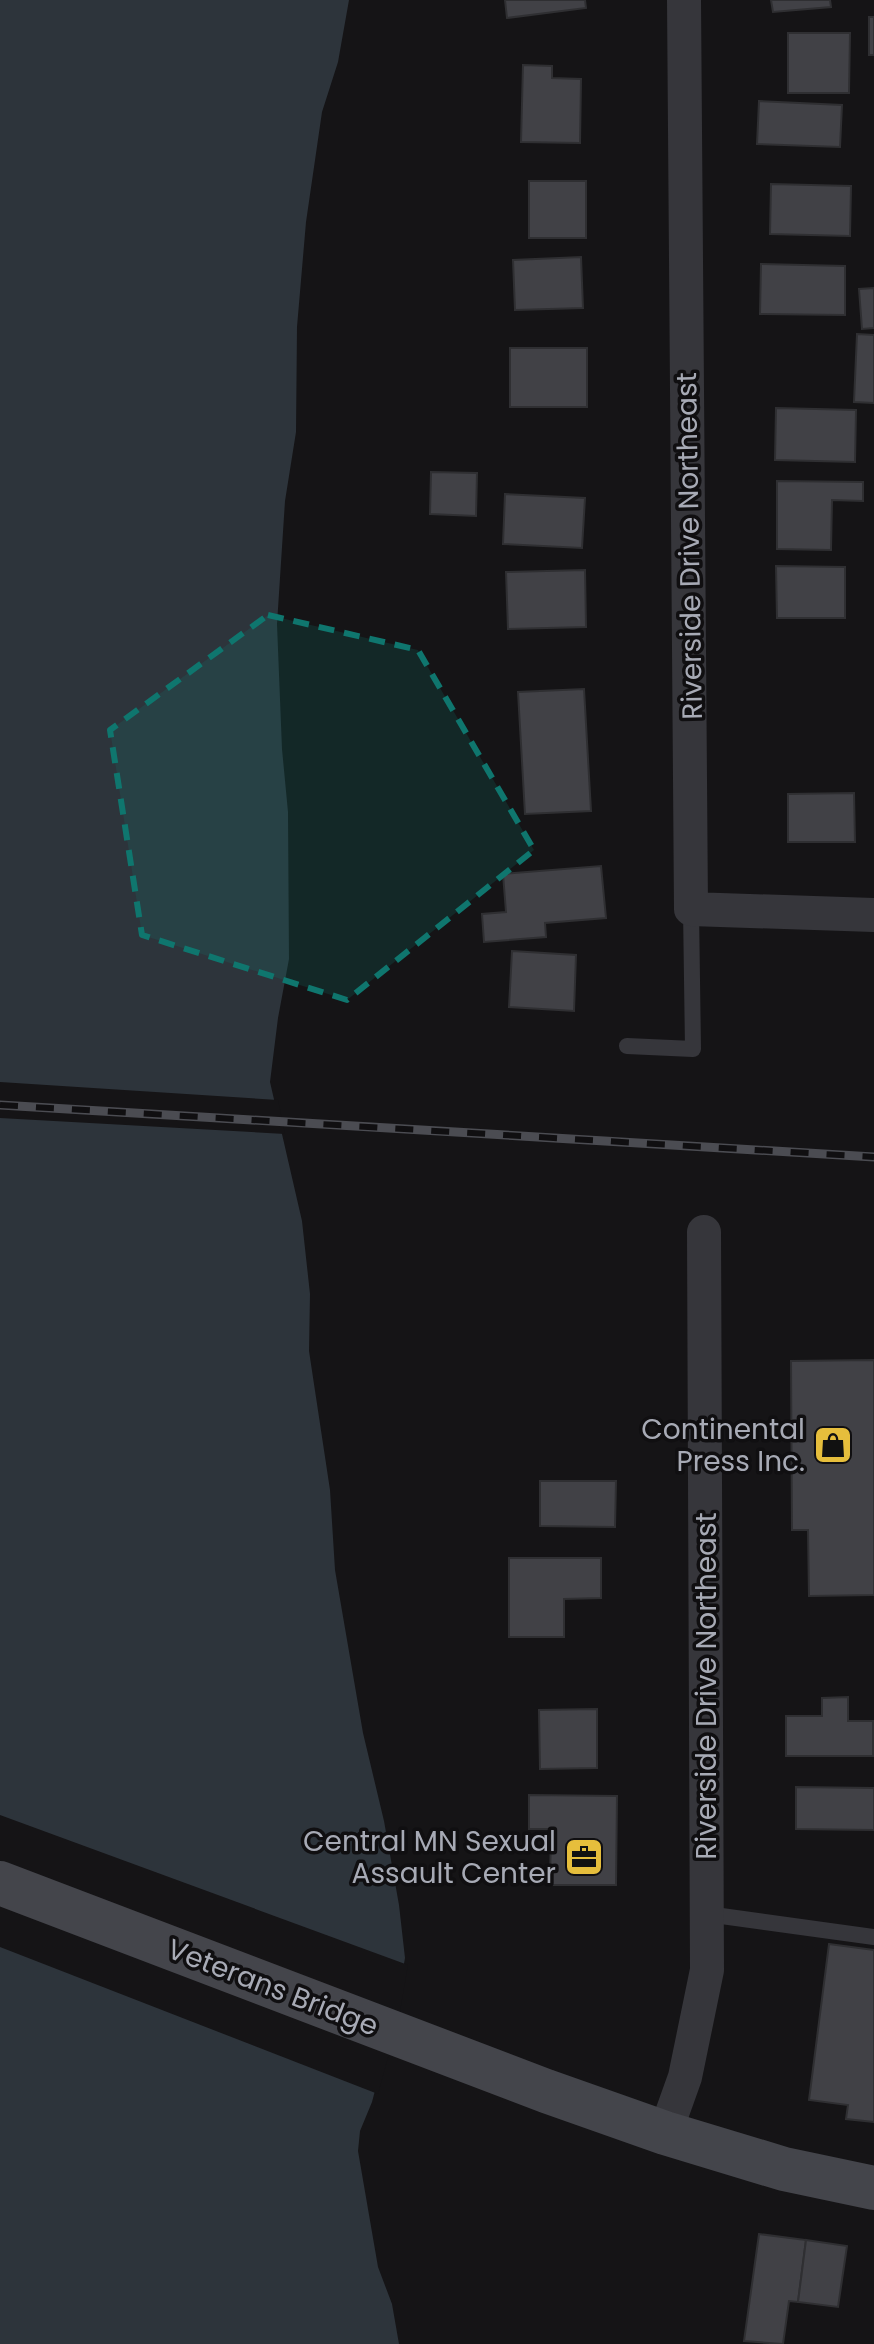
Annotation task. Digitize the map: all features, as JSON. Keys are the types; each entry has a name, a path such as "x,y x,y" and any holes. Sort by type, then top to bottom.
{"main road":[{"name":"Veterans Bridge","path":"0,1883 546,2091 665,2133 784,2169 874,2188"}],"street":[{"name":"Riverside Drive Northeast","path":"684,0 691,909"},
{"path":"691,909 874,915"},
{"name":"Riverside Drive Northeast","path":"665,2133 685,2077 707,1970 704,1232"}],"lane":[{"path":"627,1046 693,1049 691,909"},
{"path":"707,1914 874,1937"}],"highlighted area":[{"path":"268,615 418,650 534,850 347,1000 142,935 110,730"}],"shaded area":[{"path":"0,0 349,0 338,62 322,112 306,222 297,327 296,432 285,501 277,624 288,812 289,959 270,1082 302,1221 310,1294 309,1351 330,1490 335,1570 363,1733 384,1821 405,1958 395,2015 372,2102 360,2131 358,2151 378,2267 392,2304 399,2344 0,2344"}],"pier":[{"path":"0,1082 278,1100 285,1134 0,1118"},
{"path":"0,1815 408,1965 399,2017 378,2094 0,1947"}],"building":[{"path":"505,0 585,0 586,8 507,18"},
{"path":"771,0 830,0 831,7 773,12"},
{"path":"869,17 874,17 874,55 869,55"},
{"path":"788,33 850,33 849,93 788,93"},
{"path":"523,65 552,66 552,78 581,79 580,143 521,142"},
{"path":"759,101 842,105 840,147 757,144"},
{"path":"529,181 586,181 586,238 529,238"},
{"path":"771,184 851,186 850,236 770,234"},
{"path":"581,257 583,308 515,310 513,260"},
{"path":"761,264 845,266 845,315 760,314"},
{"path":"874,288 874,328 862,329 859,289"},
{"path":"857,334 874,335 874,403 854,402"},
{"path":"510,348 587,348 587,407 510,407"},
{"path":"776,408 856,410 855,462 775,460"},
{"path":"431,472 477,473 476,516 430,514"},
{"path":"777,481 863,482 863,501 832,500 831,550 777,549"},
{"path":"505,494 585,498 582,548 503,544"},
{"path":"776,566 845,567 845,618 777,618"},
{"path":"585,570 586,627 508,629 506,572"},
{"path":"584,689 591,811 525,814 518,692"},
{"path":"854,793 855,842 788,842 788,794"},
{"path":"601,866 606,918 545,923 546,937 484,942 482,914 506,912 503,874"},
{"path":"512,951 576,955 574,1011 509,1007"},
{"name":"Continental Press Inc.","path":"874,1360 874,1595 809,1596 808,1530 792,1530 791,1361"},
{"path":"540,1481 616,1481 615,1527 540,1526"},
{"path":"509,1558 601,1558 601,1598 564,1599 564,1637 509,1637"},
{"path":"848,1697 848,1721 873,1721 873,1756 786,1756 786,1716 822,1716 822,1698"},
{"path":"597,1709 597,1768 540,1769 539,1710"},
{"path":"796,1787 874,1788 874,1830 796,1829"},
{"name":"Central MN Sexual Assault Center","path":"529,1795 617,1796 616,1885 550,1885 551,1829 529,1829"},
{"path":"829,1944 874,1950 874,2122 846,2119 848,2105 809,2100"},
{"path":"759,2234 806,2240 798,2302 789,2301 783,2344 744,2341"},
{"path":"806,2240 847,2246 838,2307 798,2302"}],"railway":[{"path":"0,1105 874,1157"}],"place":[{"name":"Continental Press Inc.","path":"833,1445"},
{"name":"Central MN Sexual Assault Center","path":"584,1857"}]}
